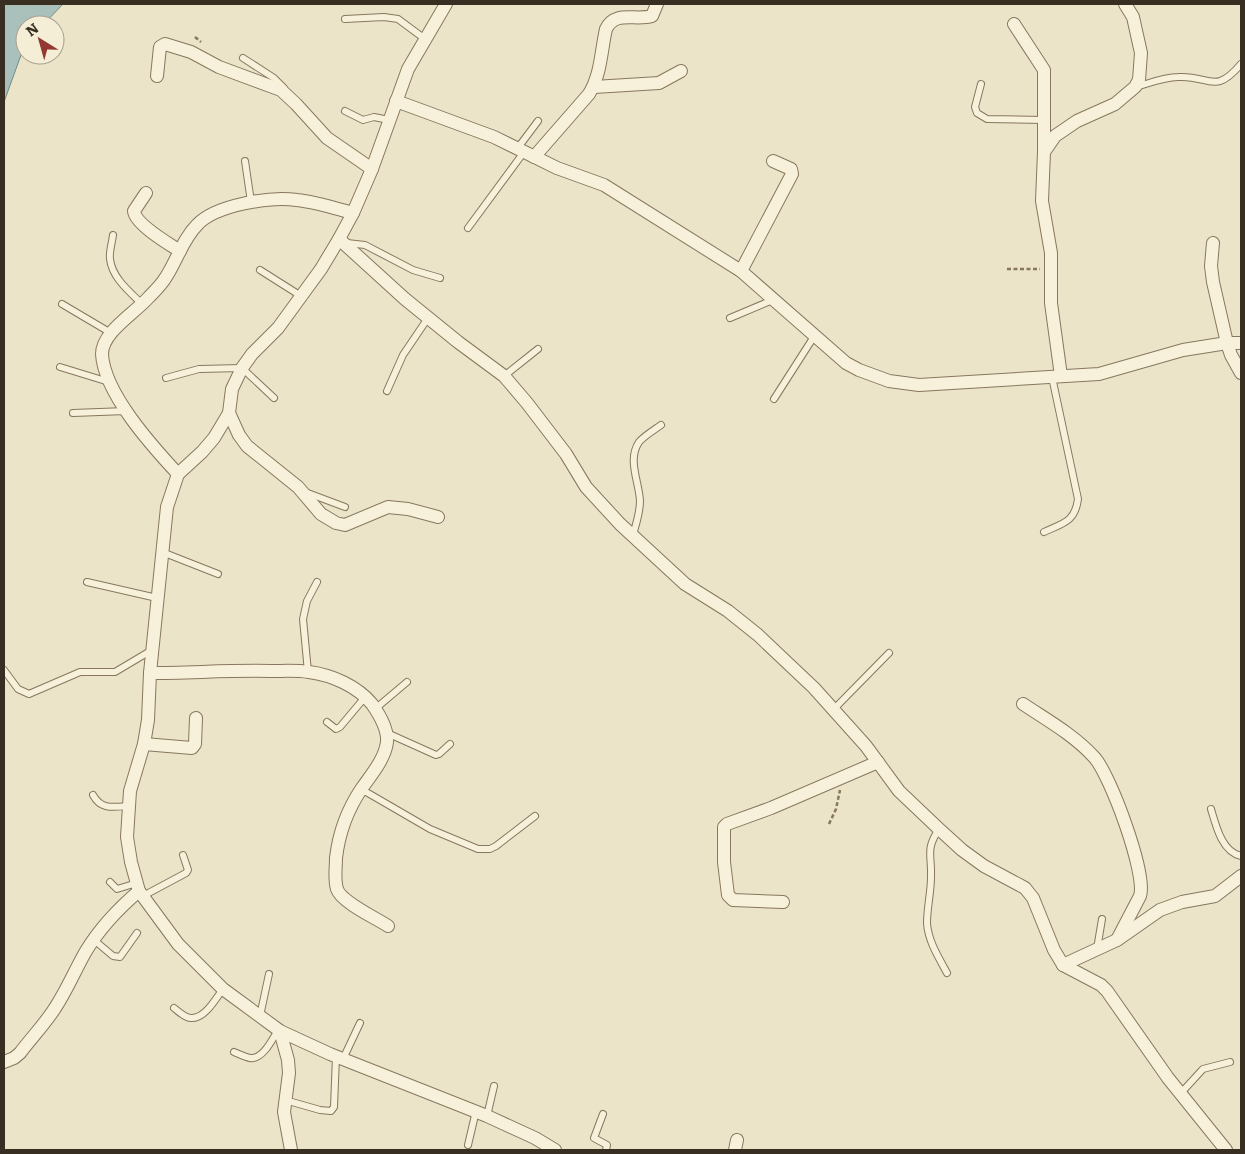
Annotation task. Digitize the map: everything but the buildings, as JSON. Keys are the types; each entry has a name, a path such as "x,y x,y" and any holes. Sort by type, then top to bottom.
{"street":[{"path":"446,4 408,69 372,169 341,241 278,328 252,354 242,368 232,389 229,413 214,438 178,474 167,507 152,650 148,720 144,744 134,773 128,806 127,837 140,890 178,944 224,989 279,1030 340,1058 481,1114 535,1138 556,1150"},
{"path":"525,153 589,94 594,87 609,22 616,18 652,16 657,4"},
{"path":"1044,152 1055,136 1077,121 1115,104 1135,87 1139,80 1141,53 1132,17 1125,4"},
{"path":"1014,24 1044,70 1042,201 1051,253 1051,303 1056,377"},
{"path":"157,76 160,47 169,44 192,52 219,67 272,86 288,96 327,138 372,169"},
{"path":"594,87 659,83 681,70"},
{"path":"396,101 494,137 525,153 604,185 741,270 846,363 889,381 920,385 1099,374 1173,352 1227,343 1241,343"},
{"path":"741,270 792,174 791,169 773,161"},
{"path":"146,192 134,211 135,217 180,251"},
{"path":"178,474 147,438 109,382 102,352 105,340 143,304 166,278 196,225 209,214 224,208 276,199 295,199 353,213"},
{"path":"341,241 371,270 428,318 504,376 566,454 586,487 632,537 684,584 728,612 758,635 814,688 866,746 899,791 939,829 962,850 984,866 1024,888 1033,898 1054,950 1064,965 1101,985 1107,991 1180,1094 1226,1150"},
{"path":"1213,243 1211,266 1213,282 1227,343 1241,373"},
{"path":"229,413 247,446 302,490 321,514 340,525 345,525 388,507 408,509 438,517"},
{"path":"150,673 308,672 321,674 345,683 366,696 387,733 387,742 374,772 360,789 345,817 338,838 335,875 337,889 344,899 388,926"},
{"path":"1023,704 1086,749 1096,759 1104,772 1129,837 1141,879 1142,890 1117,940"},
{"path":"144,744 192,748 195,744 196,718"},
{"path":"784,902 733,900 730,898 724,862 724,827 727,824 771,808 878,762"},
{"path":"1064,965 1117,940 1160,910 1182,902 1215,896 1241,876"},
{"path":"4,1062 20,1053 54,1010 72,980 86,951 111,918 140,890"},
{"path":"279,1030 286,1047 289,1073 284,1100 284,1112 291,1150"}],"lane":[{"path":"345,19 384,17 398,19 425,39"},
{"path":"243,58 279,82 288,96"},
{"path":"1135,87 1179,76 1218,82 1232,75 1241,64"},
{"path":"982,84 975,107 977,113 987,119 1044,120"},
{"path":"346,111 363,120 376,117 389,120"},
{"path":"468,228 525,153 538,121"},
{"path":"245,161 252,204"},
{"path":"113,235 110,258 112,269 120,282 143,304"},
{"path":"341,241 365,245 413,270 440,278"},
{"path":"260,270 301,296"},
{"path":"730,318 775,299"},
{"path":"62,304 111,333"},
{"path":"388,391 403,356 428,318"},
{"path":"774,399 815,335"},
{"path":"504,376 538,349"},
{"path":"60,367 109,382"},
{"path":"166,378 199,369 242,368 274,398"},
{"path":"1044,532 1067,521 1074,515 1078,499 1056,377"},
{"path":"72,413 127,411"},
{"path":"632,537 640,506 635,468 635,451 640,441 661,425"},
{"path":"302,490 345,507"},
{"path":"162,552 218,574"},
{"path":"87,582 157,598"},
{"path":"308,672 303,618 307,601 317,582"},
{"path":"4,670 18,689 29,694 80,672 114,672 152,650"},
{"path":"834,710 889,653"},
{"path":"375,709 407,682"},
{"path":"327,722 336,729 340,727 366,696"},
{"path":"387,733 436,755 440,754 450,744"},
{"path":"360,789 418,823 478,849 490,849 496,846 535,816"},
{"path":"93,795 100,805 105,807 128,806"},
{"path":"1211,809 1216,826 1229,850 1233,854 1241,856"},
{"path":"939,829 930,844 931,876 927,925 932,945 946,973"},
{"path":"110,882 117,889 140,890 186,873 188,870 183,855"},
{"path":"1096,950 1102,919"},
{"path":"94,940 113,956 120,957 137,933"},
{"path":"260,1016 269,974"},
{"path":"174,1008 189,1018 198,1017 204,1013 224,989"},
{"path":"284,1100 320,1110 331,1111 334,1107 340,1058 360,1023"},
{"path":"234,1052 255,1058 266,1048 279,1030"},
{"path":"1180,1094 1203,1069 1230,1062"},
{"path":"468,1145 494,1086"},
{"path":"603,1114 594,1138 607,1145 606,1150"}],"path":[{"path":"1007,269 1051,270"},
{"path":"828,824 836,809 842,776"}],"water":[{"path":"4,4 63,4 53,15 15,15 15,65 17,65 4,102"}]}
